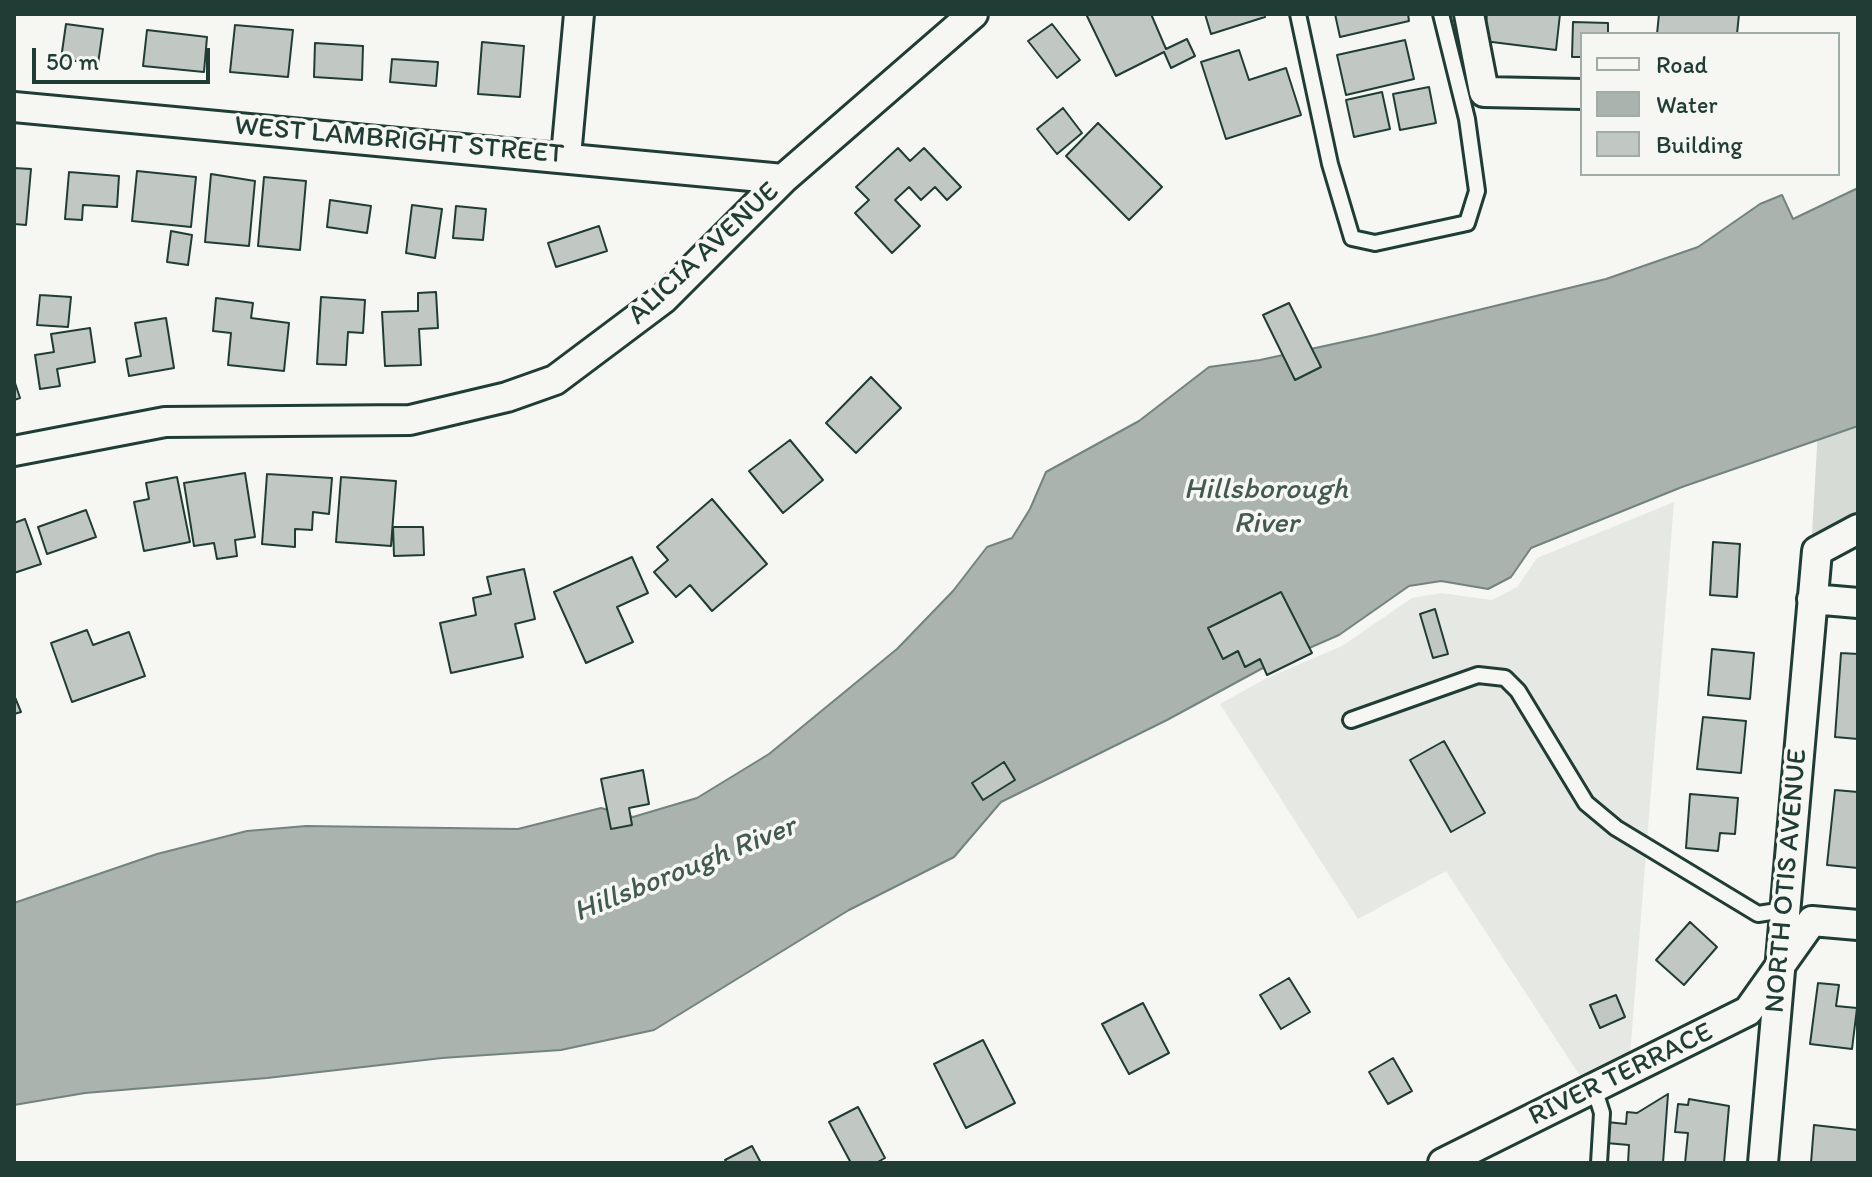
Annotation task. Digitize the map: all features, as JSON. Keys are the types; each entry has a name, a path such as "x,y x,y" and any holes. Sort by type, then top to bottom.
{"street":[{"path":"566,156 579,14"},
{"name":"ALICIA AVENUE","path":"14,451 165,422 410,420 507,397 555,380 663,299 783,179 973,14"},
{"path":"1469,14 1484,92 1580,94"},
{"name":"WEST LAMBRIGHT STREET","path":"14,107 566,156 783,179"},
{"name":"NORTH OTIS AVENUE","path":"1763,1163 1817,551 1858,529"},
{"path":"1812,599 1858,603"},
{"name":"RIVER TERRACE","path":"1443,1163 1748,1011 1812,921 1858,925"}],"lane":[{"path":"1298,14 1330,164 1352,238 1375,243 1467,223 1477,191 1467,119 1441,14"},
{"path":"1351,720 1478,675 1505,678 1518,691 1586,803 1616,828 1758,914 1784,910"},
{"path":"1594,1088 1602,1113 1599,1163"}],"shaded area":[{"path":"1858,415 1858,512 1812,534 1818,430"},
{"path":"1674,502 1630,1055 1582,1079 1446,871 1358,919 1220,704 1265,679 1342,646 1412,598 1441,593 1492,600 1517,587 1537,558"}],"water":[{"name":"Hillsborough River","path":"1858,188 1858,426 1682,487 1531,548 1511,577 1488,589 1441,581 1409,586 1339,635 1261,669 1167,720 1001,802 954,857 849,910 654,1030 561,1050 442,1058 267,1078 85,1093 14,1105 14,903 157,854 247,831 306,826 518,829 601,808 633,817 697,798 769,754 897,649 953,591 987,547 1012,538 1030,509 1046,472 1139,421 1209,367 1260,360 1375,335 1606,279 1698,247 1760,204 1782,195 1793,219"}],"building":[{"path":"1086,14 1151,14 1166,49 1187,39 1195,56 1171,68 1164,52 1116,76"},
{"path":"1205,14 1264,14 1265,17 1211,34"},
{"path":"1335,14 1408,14 1409,21 1340,37"},
{"path":"1487,14 1560,14 1556,50 1484,41"},
{"path":"1659,14 1739,14 1737,32 1657,32"},
{"path":"1573,22 1608,23 1608,32 1580,32 1580,57 1572,57"},
{"path":"66,24 103,29 98,64 61,59"},
{"path":"1052,24 1080,60 1057,78 1028,41"},
{"path":"235,25 293,30 288,77 230,72"},
{"path":"147,30 207,37 204,72 143,66"},
{"path":"1405,40 1414,79 1346,95 1337,55"},
{"path":"482,42 524,46 520,97 478,94"},
{"path":"315,43 363,46 362,80 314,77"},
{"path":"1239,50 1249,80 1286,68 1301,115 1226,139 1201,62"},
{"path":"392,59 438,62 436,86 390,82"},
{"path":"1429,87 1436,123 1400,130 1393,94"},
{"path":"1382,92 1390,129 1354,137 1346,100"},
{"path":"1063,108 1082,133 1057,154 1037,129"},
{"path":"1098,123 1162,187 1129,220 1066,156"},
{"path":"898,148 910,161 924,148 961,187 947,200 935,187 921,200 909,187 895,200 920,226 892,253 855,213 869,200 856,187"},
{"path":"14,168 31,169 26,225 14,224"},
{"path":"137,171 196,177 191,227 132,221"},
{"path":"69,172 119,176 117,207 83,205 82,220 65,219"},
{"path":"211,174 255,181 249,246 205,242"},
{"path":"264,177 306,181 300,250 258,246"},
{"path":"330,200 371,206 367,233 327,227"},
{"path":"412,205 442,209 435,258 406,253"},
{"path":"456,206 486,209 483,240 453,238"},
{"path":"599,226 607,251 556,267 548,243"},
{"path":"171,231 192,235 188,265 167,262"},
{"path":"436,292 438,328 419,329 421,365 385,366 382,312 418,311 418,293"},
{"path":"40,295 71,297 68,327 37,325"},
{"path":"321,297 365,300 363,333 348,332 346,365 317,364"},
{"path":"216,298 253,303 251,318 289,323 284,371 228,365 231,333 213,331"},
{"path":"1289,303 1321,367 1295,380 1263,315"},
{"path":"166,318 174,368 129,376 126,359 141,356 135,323"},
{"path":"90,328 95,362 57,369 60,386 40,389 35,355 54,352 51,334"},
{"path":"871,377 901,408 856,453 826,423"},
{"path":"14,380 20,398 14,400"},
{"path":"790,440 823,480 783,513 749,471"},
{"path":"245,473 255,537 235,540 237,556 217,559 214,543 194,546 184,483"},
{"path":"267,474 332,478 329,514 313,512 312,530 295,529 295,547 262,544"},
{"path":"177,477 190,542 144,551 134,502 149,499 146,483"},
{"path":"341,477 396,481 391,546 336,542"},
{"path":"712,499 767,564 712,611 690,585 676,597 654,572 668,560 657,547"},
{"path":"86,510 96,537 47,554 38,527"},
{"path":"25,519 41,564 14,573 14,523"},
{"path":"393,527 423,527 424,555 394,556"},
{"path":"1713,542 1740,544 1737,597 1710,595"},
{"path":"632,557 648,593 617,607 633,642 586,663 554,592"},
{"path":"524,569 535,619 515,624 523,657 451,673 440,623 476,615 473,598 491,594 487,577"},
{"path":"1281,592 1312,653 1267,675 1260,659 1245,667 1238,651 1223,659 1208,628"},
{"path":"1435,609 1448,654 1433,658 1420,614"},
{"path":"87,630 93,645 129,632 145,676 72,702 51,643"},
{"path":"1712,649 1754,653 1750,699 1708,695"},
{"path":"1841,653 1858,654 1858,739 1835,737"},
{"path":"14,695 21,712 14,714"},
{"path":"1703,717 1746,721 1741,773 1697,769"},
{"path":"1444,741 1485,813 1451,832 1410,760"},
{"path":"1004,762 1015,780 983,800 972,783"},
{"path":"643,770 649,804 629,808 632,825 611,829 601,779"},
{"path":"1835,790 1858,792 1858,868 1827,865"},
{"path":"1690,794 1738,798 1735,834 1720,833 1718,851 1686,848"},
{"path":"1690,922 1717,947 1684,985 1656,960"},
{"path":"1289,978 1310,1012 1281,1029 1260,995"},
{"path":"1818,983 1839,985 1836,1006 1857,1008 1852,1049 1810,1044"},
{"path":"1616,995 1625,1017 1600,1028 1590,1005"},
{"path":"1143,1003 1169,1053 1129,1074 1102,1024"},
{"path":"983,1040 1015,1103 966,1128 934,1064"},
{"path":"1393,1058 1412,1091 1388,1104 1369,1072"},
{"path":"1668,1094 1663,1163 1628,1163 1629,1145 1606,1143 1607,1122 1626,1124 1627,1112 1637,1113"},
{"path":"1689,1099 1729,1106 1724,1163 1685,1163 1688,1133 1675,1132 1678,1104 1688,1105"},
{"path":"858,1107 885,1158 876,1163 851,1163 829,1122"},
{"path":"1814,1125 1858,1130 1858,1163 1811,1163"},
{"path":"752,1146 761,1163 727,1163 725,1160"}]}
